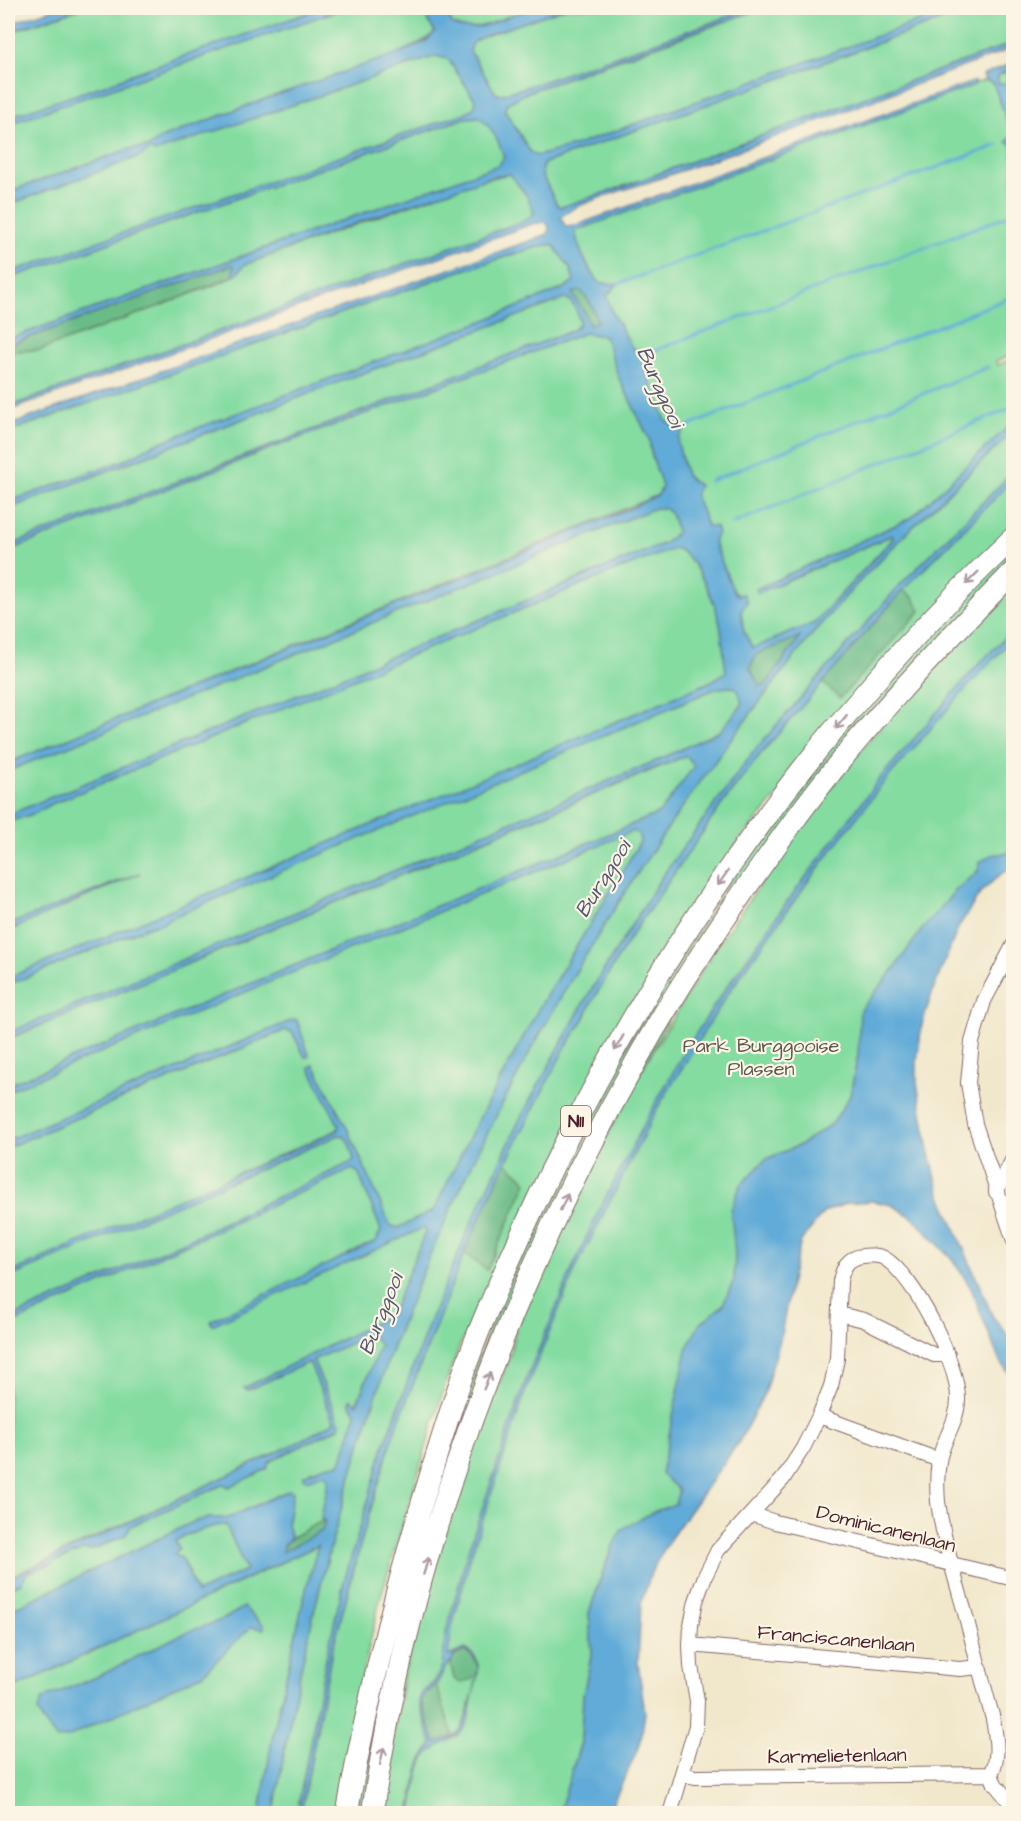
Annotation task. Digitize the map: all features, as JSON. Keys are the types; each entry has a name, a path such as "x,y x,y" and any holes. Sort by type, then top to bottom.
{"highway":[{"name":"N11","path":"347,1814 376,1668 403,1566 449,1413 496,1289 551,1169 585,1103 687,930 768,814 837,726 905,648 1014,537"},
{"name":"N11","path":"372,1814 379,1769 423,1578 468,1428 520,1298 578,1170 640,1055 705,948 789,827 857,741 925,663 1014,571"}],"street":[{"path":"1014,944 984,1001 972,1042 968,1083 975,1124 1014,1241"},
{"path":"996,1192 1014,1156"},
{"path":"670,1814 696,1726 697,1713 690,1645 696,1601 718,1550 783,1479 803,1448 819,1416 831,1386 837,1359 840,1281 846,1263 863,1256 883,1257 899,1271 920,1301 948,1355 955,1376 958,1404 939,1460 938,1500 951,1564 993,1719 996,1765 991,1774 995,1784 1014,1807"},
{"path":"839,1314 864,1320 934,1355 948,1355"},
{"path":"819,1416 939,1460"},
{"name":"Dominicanenlaan","path":"751,1514 775,1522 1014,1579"},
{"name":"Franciscanenlaan","path":"690,1645 960,1669 979,1667"},
{"name":"Karmelietenlaan","path":"683,1774 695,1777 991,1774"}],"green space":[{"path":"82,8 322,8 8,117 8,33"},
{"path":"345,8 420,8 435,31 425,40 383,59 265,99 161,138 149,147 129,149 8,192 8,124"},
{"path":"443,8 535,8 464,30 453,26"},
{"path":"565,8 753,8 533,85 503,94 495,94 470,51 473,42"},
{"path":"763,8 955,8 574,146 537,156 531,153 505,110 506,104 528,92"},
{"path":"975,8 1013,8 1013,43 575,204 561,207 557,205 542,175 542,167 545,163"},
{"path":"436,56 448,59 476,101 474,108 8,273 8,205 150,150 246,121"},
{"path":"1013,69 1013,113 998,84 998,75"},
{"path":"985,80 993,83 1012,134 1007,142 1013,145 1013,354 996,361 998,365 1013,359 1014,406 1011,408 1013,408 1013,422 911,518 756,589 758,593 893,535 893,538 814,623 753,648 744,632 741,611 747,602 733,590 695,495 692,481 686,475 678,444 679,438 673,425 666,421 644,366 651,353 633,349 612,312 607,296 618,284 600,283 584,258 575,231"},
{"path":"479,117 499,142 504,160 499,165 8,339 8,279 465,118"},
{"path":"510,174 527,196 534,212 532,216 521,222 8,407 8,351 40,350 220,283 236,275 244,265 474,182"},
{"path":"544,245 553,245 570,268 575,282 483,321 155,444 125,460 8,502 8,432 454,273"},
{"path":"234,266 233,276 168,303 40,350 8,351 8,345"},
{"path":"580,290 590,303 598,322 588,326 585,314 571,293"},
{"path":"564,299 570,300 580,322 577,328 569,332 8,546 8,509 339,382"},
{"path":"585,333 604,336 609,347 618,376 650,441 651,453 662,487 658,495 8,763 8,551 272,448"},
{"path":"1013,432 1013,472 901,584 754,751 663,875 584,1002 520,1119 465,1237 431,1318 383,1449 327,1654 297,1813 274,1814 295,1697 322,1582 353,1468 390,1355 420,1279 464,1180 537,1040 603,928 674,819 751,713 815,631 911,528"},
{"path":"1013,480 1013,525 975,563 735,846 460,1345 445,1385 380,1599 352,1720 337,1813 301,1814 331,1655 366,1524 394,1433 464,1253 506,1162 565,1047 585,1018 590,1005 631,936 722,804 759,756 903,590"},
{"path":"655,508 665,508 671,514 677,532 665,543 8,815 8,771"},
{"path":"1013,545 1013,563 741,881 488,1362 367,1813 354,1814 361,1772 438,1469 501,1296 607,1078 728,883 861,708"},
{"path":"676,548 684,553 699,572 716,609 727,673 8,978 8,931 117,883 8,925 8,822 36,813 49,805 617,570"},
{"name":"Park Burggooise Plassen","path":"1013,583 1013,852 980,868 955,891 891,973 858,1055 850,1096 833,1123 800,1145 766,1159 735,1255 734,1280 723,1305 676,1505 614,1543 589,1613 592,1652 583,1696 581,1742 559,1813 379,1814 408,1654 478,1427 493,1399 509,1359 515,1332 555,1240 639,1074 718,944 813,810 889,716"},
{"path":"903,590 914,598 920,611 840,698 822,682"},
{"path":"801,636 765,686 759,685 750,667 756,654"},
{"path":"731,686 740,693 742,705 720,731 656,761 8,1033 8,985 150,926 164,923 167,919 715,689"},
{"path":"686,756 695,766 657,814 8,1085 8,1039"},
{"path":"633,831 639,834 640,842 540,1006 473,1130 434,1211 397,1228 390,1225 348,1130 314,1065 310,1067 339,1126 337,1130 8,1274 8,1147 286,1030 292,1032 305,1057 309,1055 296,1020 293,1020 8,1140 8,1091"},
{"path":"339,1135 344,1136 349,1143 354,1159 352,1162 183,1242 8,1319 8,1278"},
{"path":"506,1162 527,1182 487,1270 464,1253"},
{"path":"352,1169 358,1172 381,1230 376,1241 328,1264 330,1270 423,1228 426,1230 391,1315 244,1388 248,1390 309,1362 334,1422 299,1442 8,1578 8,1325"},
{"path":"371,1334 381,1344 356,1404 356,1413 341,1463 310,1471 307,1479 323,1474 329,1477 321,1519 325,1520 291,1538 287,1525 293,1493 289,1490 226,1519 208,1518 191,1523 8,1611 8,1589 21,1583 26,1574 83,1549 92,1550 126,1535 130,1526 224,1484 229,1487 267,1469 269,1462 339,1428 340,1424 313,1359"},
{"path":"325,1520 322,1531 281,1553 288,1541"},
{"path":"218,1525 226,1525 246,1570 197,1593 182,1558 174,1555 179,1548 175,1541"},
{"path":"319,1545 286,1678 260,1813 8,1813 8,1691"},
{"path":"464,1651 475,1659 478,1669 473,1678 460,1683 454,1679 451,1665 453,1656"},
{"path":"436,1684 453,1735 435,1743 421,1701 422,1696"}],"water":[{"path":"547,7 565,8 473,42 470,51 496,94 503,94 753,8 763,8 528,92 506,104 505,111 531,153 537,156 574,146 955,8 975,8 545,163 542,167 542,175 557,205 561,207 625,186 1013,43 1013,48 786,133 616,192 575,208 561,218 566,227 574,226 975,81 975,85 575,231 584,258 599,283 618,284 607,296 612,312 633,349 651,352 644,366 666,421 673,425 686,427 678,444 686,475 699,485 695,495 707,526 716,527 718,534 714,543 733,590 737,595 744,594 747,602 741,611 744,632 753,648 814,623 893,539 892,535 758,593 756,589 911,518 1013,422 1013,432 887,553 838,604 799,651 674,819 603,928 537,1040 453,1205 390,1355 353,1468 322,1582 295,1697 274,1813 260,1813 272,1739 318,1545 8,1691 8,1611 191,1523 208,1518 226,1519 289,1490 293,1492 287,1525 291,1538 284,1545 282,1552 322,1531 325,1521 321,1519 329,1477 323,1474 307,1480 303,1478 304,1475 325,1466 341,1463 356,1413 349,1402 351,1399 357,1404 380,1345 371,1334 313,1360 340,1424 339,1427 269,1462 267,1469 229,1487 224,1484 131,1526 126,1535 92,1550 83,1550 26,1574 21,1583 8,1589 8,1579 299,1442 334,1422 309,1362 248,1390 244,1388 391,1315 426,1230 423,1228 212,1325 210,1321 376,1241 381,1230 358,1172 352,1169 8,1325 8,1319 183,1242 352,1162 354,1159 349,1143 344,1136 339,1135 8,1278 8,1274 337,1131 339,1126 309,1067 314,1065 348,1130 390,1225 398,1228 434,1210 473,1130 540,1006 640,842 639,835 633,831 8,1091 8,1085 657,814 694,766 686,756 657,767 8,1039 8,1033 656,761 720,731 742,705 737,689 727,687 715,689 168,919 164,923 150,926 8,985 8,978 712,681 726,672 722,635 716,609 699,572 684,553 676,548 617,570 49,805 36,813 8,822 8,815 665,543 677,532 671,514 665,508 655,508 8,771 8,763 631,508 658,495 662,487 651,453 650,441 618,376 604,336 585,333 272,448 8,551 8,546 569,332 580,322 570,300 564,299 339,382 8,509 8,502 125,460 155,444 483,321 574,282 570,268 553,245 544,245 454,273 8,432 8,426 42,413 535,239 548,234 549,227 546,222 532,224 8,411 8,407 521,222 532,216 534,212 527,196 510,174 491,177 244,265 236,275 233,276 234,266 232,265 8,345 8,339 499,165 504,157 500,145 484,121 479,117 465,118 8,279 8,273 474,108 476,101 448,59 436,56 155,152 150,150 141,156 8,205 8,192 129,149 149,147 161,138 402,52 426,41 435,32 420,8 443,8 453,25 474,28 526,10","holes":["581,291 590,303 598,321 589,325 572,293","800,637 765,686 759,685 750,668 756,654","218,1525 226,1525 246,1570 197,1593 182,1558 174,1555 179,1548 175,1541"]},
{"path":"57,8 82,8 8,32 8,24"},
{"path":"322,8 345,8 8,124 8,117"},
{"path":"1013,63 1013,69 998,75 998,84 1013,82 1013,91 1008,100 1013,113 1013,145 1007,142 1012,134 993,83 985,80 983,75"},
{"path":"1013,472 1013,480 903,590 759,756 722,804 631,936 590,1005 585,1018 565,1048 506,1162 464,1253 394,1433 366,1524 331,1655 301,1813 297,1813 327,1654 343,1585 383,1449 431,1318 465,1237 520,1119 584,1002 663,875 754,751 901,584"},
{"path":"1013,629 1013,638 884,782 807,883 727,995 658,1107 576,1268 528,1384 471,1555 452,1627 448,1656 465,1649 472,1653 478,1664 470,1712 464,1729 457,1736 427,1754 421,1764 412,1813 410,1813 418,1771 422,1759 432,1744 419,1701 421,1694 435,1681 442,1666 446,1633 467,1554 525,1382 598,1212 686,1049 724,991 880,778 976,667"},
{"path":"1013,852 1013,868 1002,873 981,892 959,926 922,1024 917,1061 917,1083 939,1191 993,1317 1013,1341 1013,1379 999,1360 971,1288 953,1260 912,1217 892,1205 873,1201 848,1203 824,1212 801,1241 780,1340 764,1394 740,1440 670,1539 652,1570 641,1604 638,1663 645,1713 640,1745 608,1813 559,1813 581,1742 583,1696 592,1652 589,1613 614,1543 622,1529 653,1512 675,1504 679,1490 661,1474 687,1348 699,1325 723,1305 734,1280 735,1255 731,1210 740,1186 766,1159 800,1145 833,1123 850,1096 858,1055 860,1010 891,973 920,932 955,891 978,871 980,862 991,855"},
{"path":"140,873 8,931 8,925"},
{"path":"297,1020 308,1057 305,1057 292,1032 285,1030 8,1147 8,1140"},
{"path":"244,1607 263,1625 264,1629 251,1627 203,1674 68,1737 57,1739 42,1720 38,1711 42,1700 47,1697 103,1674 180,1635 224,1619"}],"waterway":[{"path":"618,284 998,145"},
{"name":"Burggooi","path":"651,352 1014,213"},
{"name":"Burggooi","path":"686,427 1014,296"},
{"path":"710,481 988,367"},
{"path":"732,524 1009,409"}]}
